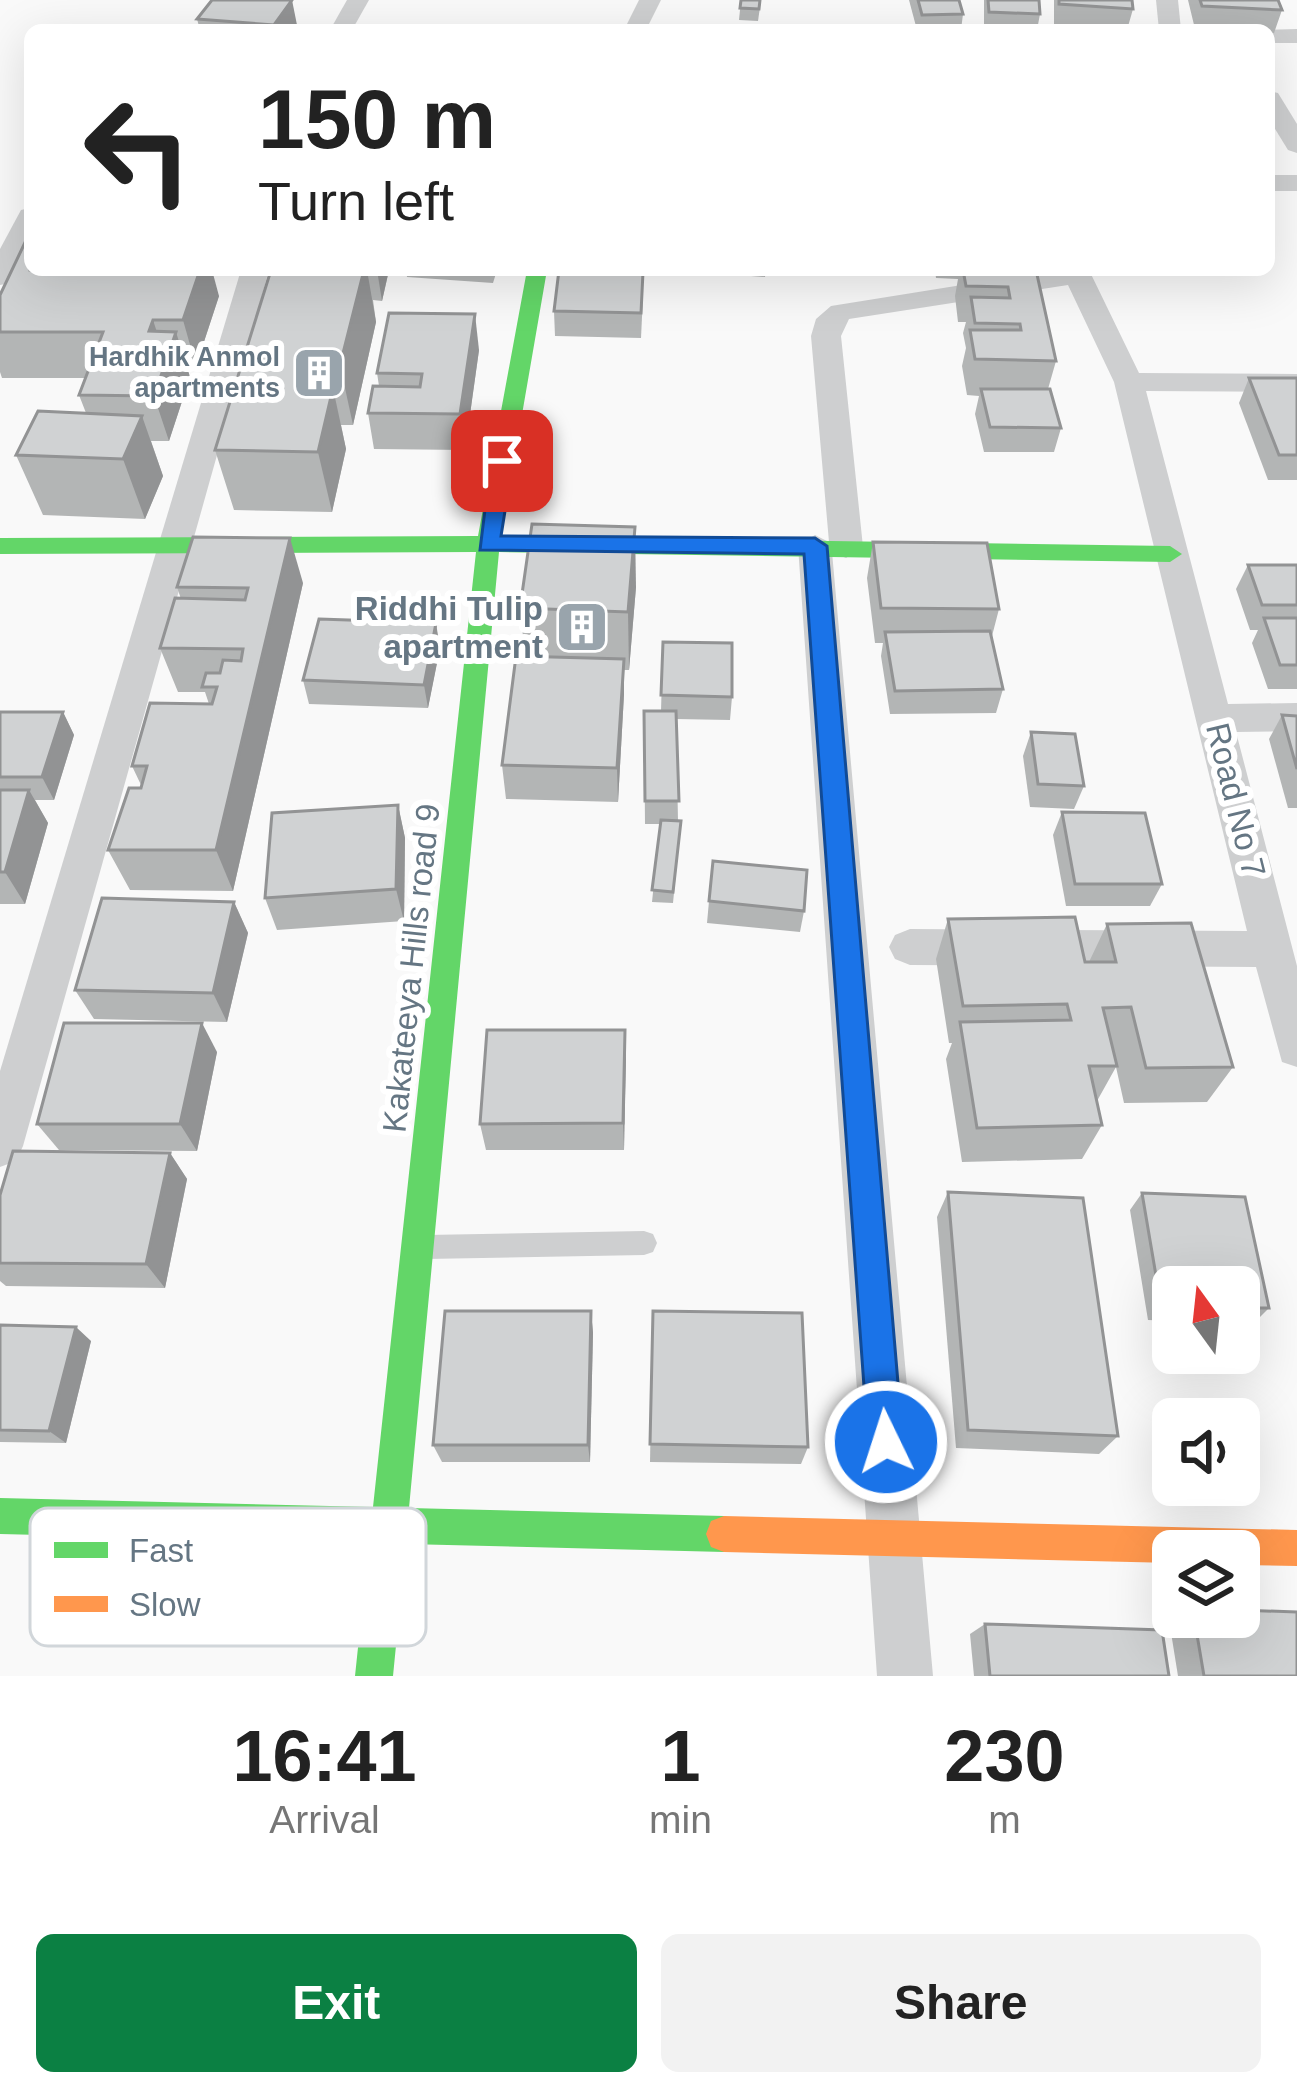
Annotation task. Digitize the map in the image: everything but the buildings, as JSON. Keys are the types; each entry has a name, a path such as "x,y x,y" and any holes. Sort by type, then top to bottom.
{"street":[{"path":"1275,108 1297,145"},
{"path":"0,277 24,228"},
{"path":"0,1146 253,276"},
{"name":"Kakateeya Hills road 9","path":"394,1508 488,544 536,276"},
{"path":"905,1676 831,547 826,336 830,320 863,308 1058,276"},
{"name":"Road No 7","path":"1077,276 1129,382 1297,1048"},
{"path":"1129,382 1297,382"},
{"path":"0,546 488,544 1170,554"},
{"path":"1215,718 1297,716"},
{"path":"910,947 1272,950"},
{"path":"0,1516 30,1517"},
{"path":"426,1525 1297,1548"},
{"name":"Kakateeya Hills road 9","path":"374,1676 378,1646"}],"lane":[{"path":"419,1247 644,1243"}],"traffic: fast":[{"path":"391,1508 488,544 536,276"},
{"path":"0,546 488,544 1170,554"},
{"path":"0,1516 30,1517"},
{"path":"426,1527 724,1534"},
{"path":"374,1676 377,1646"}],"traffic: slow":[{"path":"724,1534 1297,1548"}],"place":[{"name":"Hardhik Anmol apartments","path":"319,373"},
{"name":"Riddhi Tulip apartment","path":"582,627"}],"route":[{"path":"502,461 488,544 815,546 886,1442"}]}
